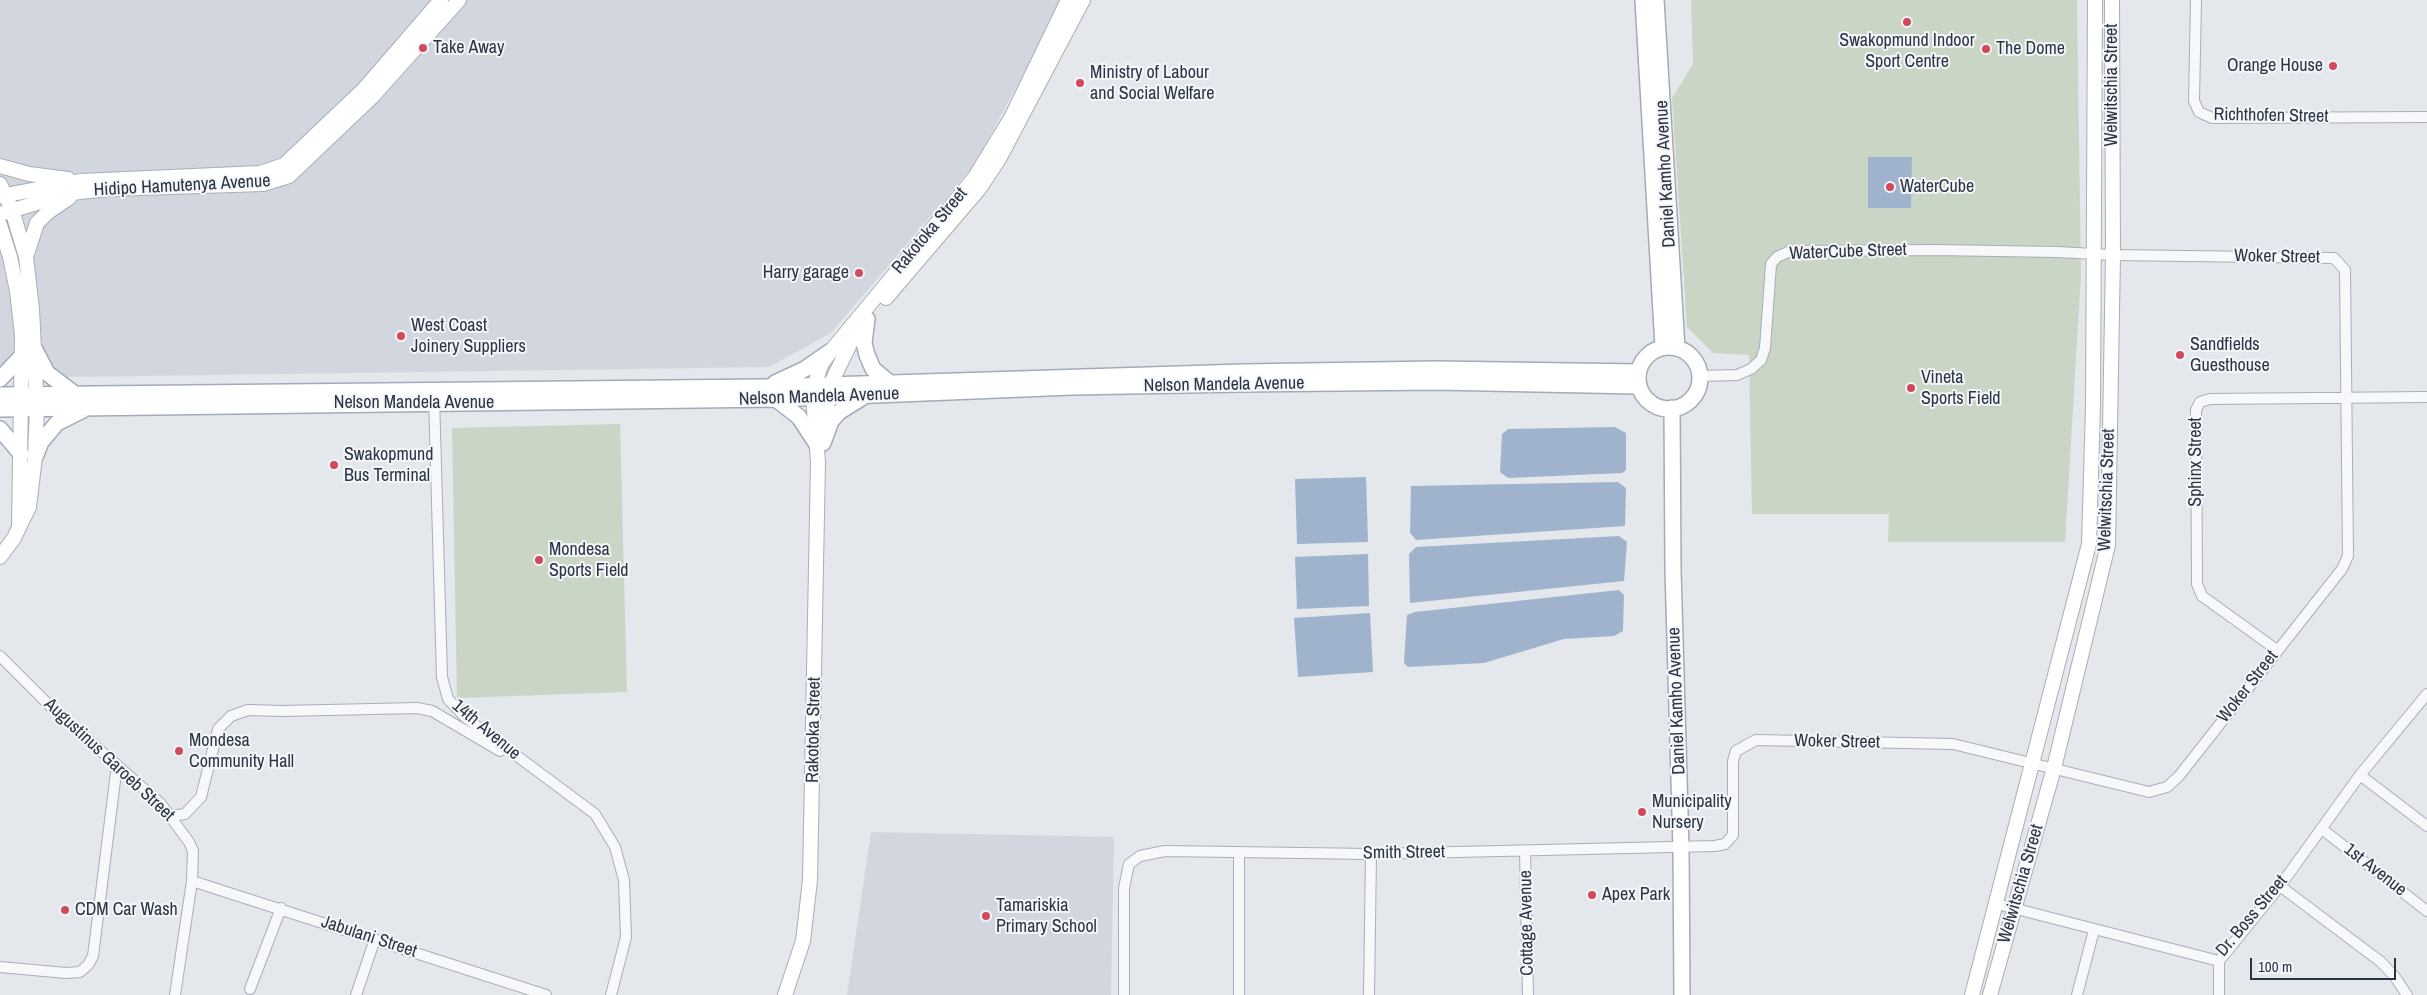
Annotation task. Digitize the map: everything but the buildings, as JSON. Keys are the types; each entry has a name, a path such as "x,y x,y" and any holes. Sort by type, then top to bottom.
{"main road":[{"name":"Daniel Kamho Avenue","path":"1643,0 1670,347"},
{"name":"Daniel Kamho Avenue","path":"1656,0 1670,347"},
{"path":"867,319 864,343 866,356 873,369 891,384"},
{"path":"1670,347 1692,357 1700,376 1693,397 1679,407 1664,408 1650,403 1638,378 1647,355 1670,347"},
{"path":"764,387 790,377 831,351"},
{"path":"0,379 28,353 47,374 76,395"},
{"name":"Nelson Mandela Avenue","path":"0,409 20,402 76,395 776,399 822,391 891,384 1243,372 1426,370 1638,378"},
{"name":"Nelson Mandela Avenue","path":"37,401 89,407 764,387 867,396 1072,387 1638,378"},
{"name":"Nelson Mandela Avenue","path":"0,395 20,402"},
{"path":"776,399 799,417 819,443 835,417 852,403 867,396"},
{"path":"0,429 28,455 56,423 89,407"},
{"name":"Daniel Kamho Avenue","path":"1672,408 1673,570 1681,848 1682,995"}],"street":[{"name":"Hidipo Hamutenya Avenue","path":"2,192 260,173 284,165 364,89 441,0"},
{"name":"Hidipo Hamutenya Avenue","path":"6,212 80,187 264,184 289,176 372,97 459,0"},
{"name":"Rakotoka Street","path":"785,995 803,941 810,880 818,462 822,391 821,365 975,177 1011,118 1068,0"},
{"name":"Rakotoka Street","path":"822,391 852,340 867,319 984,181 1016,130 1083,0"},
{"name":"Welwitschia Street","path":"1972,995 2034,763 2089,544 2094,406 2092,254 2094,0"},
{"name":"Welwitschia Street","path":"1990,995 2054,768 2108,545 2113,255 2112,0"},
{"name":"Richthofen Street","path":"2196,0 2194,101 2199,112 2212,118 2427,117"},
{"path":"0,166 80,187"},
{"path":"0,557 14,538 29,507 28,455 20,402 28,353 26,257 37,222 80,187"},
{"path":"2,192 6,212 26,257"},
{"path":"0,225 10,257 37,401 28,455"},
{"name":"WaterCube Street","path":"1700,376 1736,375 1751,369 1761,360 1765,348 1771,264 1777,257 1790,251 1936,250 2092,254"},
{"name":"Woker Street","path":"1681,848 1715,846 1730,840 1733,835 1733,761 1736,751 1756,740 1953,744 2149,792 2167,787 2179,776 2342,569 2348,556 2345,270 2334,258 2092,254"},
{"name":"14th Avenue","path":"434,397 442,677 448,699 466,718 595,814 615,847 624,880 626,937 611,995"},
{"name":"Sphinx Street","path":"2277,650 2202,596 2197,584 2196,410 2200,402 2210,399 2427,397"},
{"name":"Augustinus Garoeb Street","path":"0,656 50,706 161,804 171,816 193,851 192,880 176,995"},
{"name":"Dr. Boss Street","path":"1997,904 2220,961 2280,886 2360,775 2427,694"},
{"path":"171,816 184,814 201,796 204,777 218,729 231,716 248,710 417,708 432,711 536,771"},
{"path":"0,967 66,973 80,972 88,966 93,956 117,764"},
{"path":"2360,775 2427,826"},
{"name":"1st Avenue","path":"2322,829 2427,911"},
{"name":"Smith Street","path":"1124,995 1124,888 1129,864 1140,856 1165,851 1371,854 1681,848"},
{"name":"Cottage Avenue","path":"1525,851 1528,995"},
{"path":"1239,853 1239,995"},
{"path":"1369,995 1371,854"},
{"name":"Jabulani Street","path":"192,880 546,995"},
{"path":"2280,886 2381,962 2395,976 2407,995"},
{"path":"250,989 281,908"},
{"path":"2077,995 2094,930"},
{"path":"356,995 375,939"},
{"path":"2219,995 2220,961"}],"shaded area":[{"path":"0,0 1060,0 1034,54 975,164 831,333 769,367 0,377"},
{"name":"Tamariskia Primary School","path":"871,832 1114,837 1111,995 847,995"}],"green space":[{"path":"1691,0 2077,0 2081,276 2065,542 1888,542 1889,514 1752,514 1749,355 1713,353 1687,327 1672,98 1693,64"},
{"name":"Mondesa Sports Field","path":"620,424 627,692 457,698 452,428"}],"water":[{"path":"1868,157 1912,157 1911,208 1868,208"},
{"path":"1615,427 1626,433 1626,470 1622,473 1508,478 1500,472 1502,434 1508,429"},
{"path":"1366,477 1368,542 1297,544 1295,479"},
{"path":"1618,482 1626,488 1625,526 1416,540 1410,533 1411,486"},
{"path":"1619,536 1627,542 1624,581 1410,603 1409,554 1416,547"},
{"path":"1368,554 1369,606 1297,609 1295,557"},
{"path":"1619,590 1624,595 1623,631 1614,636 1564,639 1484,663 1408,667 1404,663 1407,615 1415,612"},
{"path":"1370,613 1373,672 1298,677 1294,618"}],"place":[{"name":"Swakopmund Indoor Sport Centre","path":"1907,22"},
{"name":"Take Away","path":"423,48"},
{"name":"The Dome","path":"1986,49"},
{"name":"Orange House","path":"2333,66"},
{"name":"Ministry of Labour and Social Welfare","path":"1080,83"},
{"name":"WaterCube","path":"1890,187"},
{"name":"Harry garage","path":"859,273"},
{"name":"West Coast Joinery Suppliers","path":"401,336"},
{"name":"Sandfields Guesthouse","path":"2180,355"},
{"name":"Vineta Sports Field","path":"1911,388"},
{"name":"Swakopmund Bus Terminal","path":"334,465"},
{"name":"Mondesa Sports Field","path":"539,560"},
{"name":"Mondesa Community Hall","path":"179,751"},
{"name":"Municipality Nursery","path":"1642,812"},
{"name":"Apex Park","path":"1592,895"},
{"name":"CDM Car Wash","path":"65,910"},
{"name":"Tamariskia Primary School","path":"986,916"}]}
